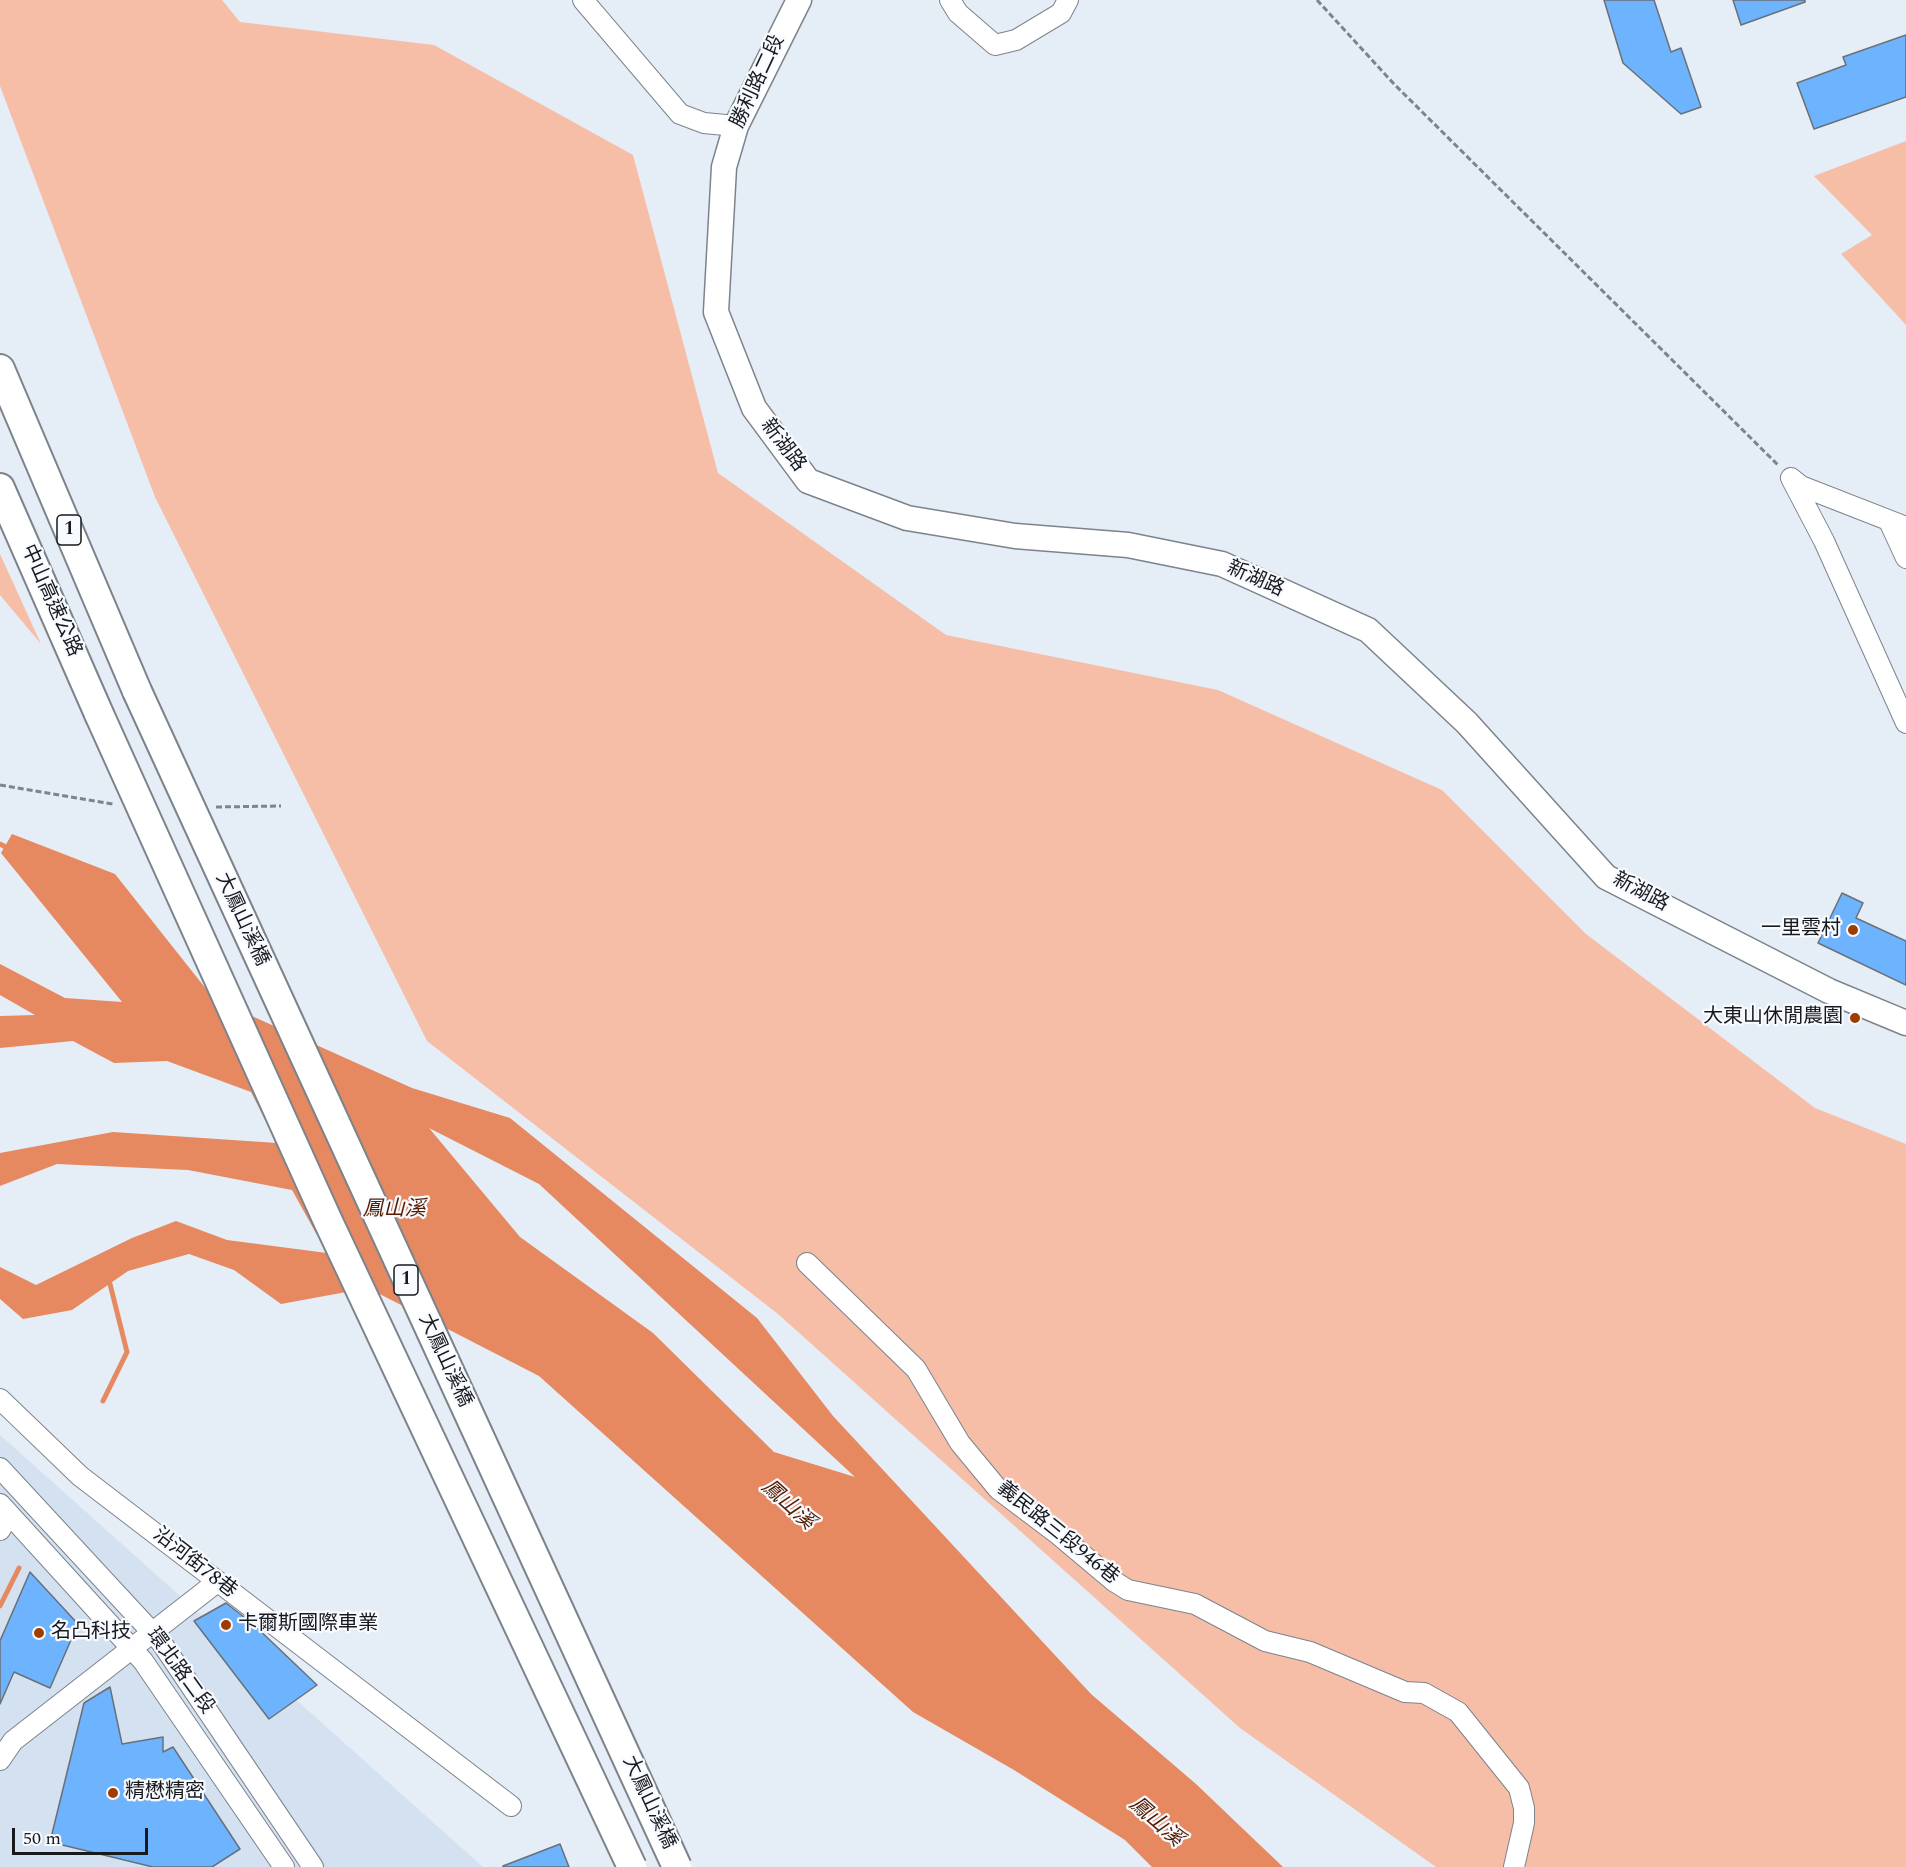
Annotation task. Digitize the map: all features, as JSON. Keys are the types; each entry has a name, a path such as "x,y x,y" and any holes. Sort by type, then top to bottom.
{"highway":[{"name":"大鳳山溪橋","path":"0,369 137,691 677,1867"},
{"name":"中山高速公路","path":"0,488 99,714"},
{"name":"大鳳山溪橋","path":"99,714 327,1219 632,1867"}],"main road":[{"name":"勝利路二段","path":"724,167 736,126 799,0"},
{"name":"新湖路","path":"724,167 716,312 754,408 808,481 907,518 1015,536 1128,545 1222,564 1368,630 1467,723 1606,877 1829,991 1906,1023"}],"street":[{"path":"583,0 680,114 704,123 736,126"},
{"path":"950,0 958,13 995,45 1016,40 1061,13 1068,0"},
{"path":"1791,478 1801,486 1897,524 1906,558"},
{"path":"1791,478 1824,541 1906,723"},
{"name":"義民路三段946巷","path":"807,1263 916,1369 960,1443 998,1489 1059,1535 1115,1582 1128,1590 1195,1604 1265,1641 1310,1652 1405,1692 1424,1693 1458,1712 1520,1788 1524,1823 1514,1867"},
{"name":"沿河街78巷","path":"0,1399 80,1476 511,1806"},
{"name":"環北路二段","path":"0,1468 152,1632 313,1867"},
{"name":"環北路二段","path":"3,1516 132,1649 284,1867"},
{"path":"0,1760 13,1741 217,1582"}],"path":[{"path":"1317,0 1394,84 1791,478"},
{"path":"0,785 114,804"}],"shaded area":[{"path":"0,0 222,0 240,22 434,45 633,155 718,473 946,635 1218,690 1442,790 1586,934 1815,1108 1906,1144 1906,1867 1436,1867 1240,1728 778,1314 427,1041 155,497 0,86"},
{"path":"1906,141 1906,325 1841,254 1872,235 1814,176"},
{"path":"0,554 41,644 0,595"},
{"path":"0,1435 483,1867 0,1867"}],"water":[{"name":"鳳山溪","path":"12,834 115,874 214,999 412,1088 510,1118 757,1318 833,1416 1091,1694 1196,1784 1283,1867 1152,1867 1125,1840 1014,1770 913,1712 539,1376 368,1288 281,1304 234,1270 189,1254 128,1271 72,1310 23,1319 0,1299 0,1267 36,1285 132,1238 176,1221 227,1240 327,1253 292,1190 188,1170 57,1164 0,1186 0,1153 113,1132 277,1143 251,1092 167,1061 114,1063 73,1041 0,1048 0,1016 35,1015 0,995 0,964 65,998 122,1002 1,853","holes":["429,1128 539,1184 855,1477 774,1452 653,1333 520,1237"]}],"building":[{"path":"1604,0 1654,0 1671,52 1681,48 1701,107 1681,114 1623,63"},
{"path":"1733,0 1805,0 1805,2 1741,25"},
{"path":"1906,35 1906,97 1814,129 1797,83 1846,65 1843,57"},
{"name":"一里雲村","path":"1842,893 1863,903 1856,918 1906,941 1906,985 1818,943"},
{"name":"名凸科技","path":"30,1572 78,1624 50,1688 14,1672 0,1704 0,1641"},
{"path":"226,1603 253,1624 317,1685 269,1719 194,1621"},
{"name":"精懋精密","path":"110,1687 122,1744 163,1737 163,1752 173,1747 240,1849 212,1867 153,1867 50,1842 84,1703"},
{"path":"560,1844 569,1867 503,1867 503,1866"}],"waterway":[{"path":"0,844 9,849"},
{"path":"103,1401 127,1352 110,1284"},
{"path":"0,1606 19,1568"}],"place":[{"name":"一里雲村","path":"1853,930"},
{"name":"大東山休閒農園","path":"1855,1018"},
{"name":"卡爾斯國際車業","path":"226,1625"},
{"name":"名凸科技","path":"39,1633"},
{"name":"精懋精密","path":"113,1793"}]}
